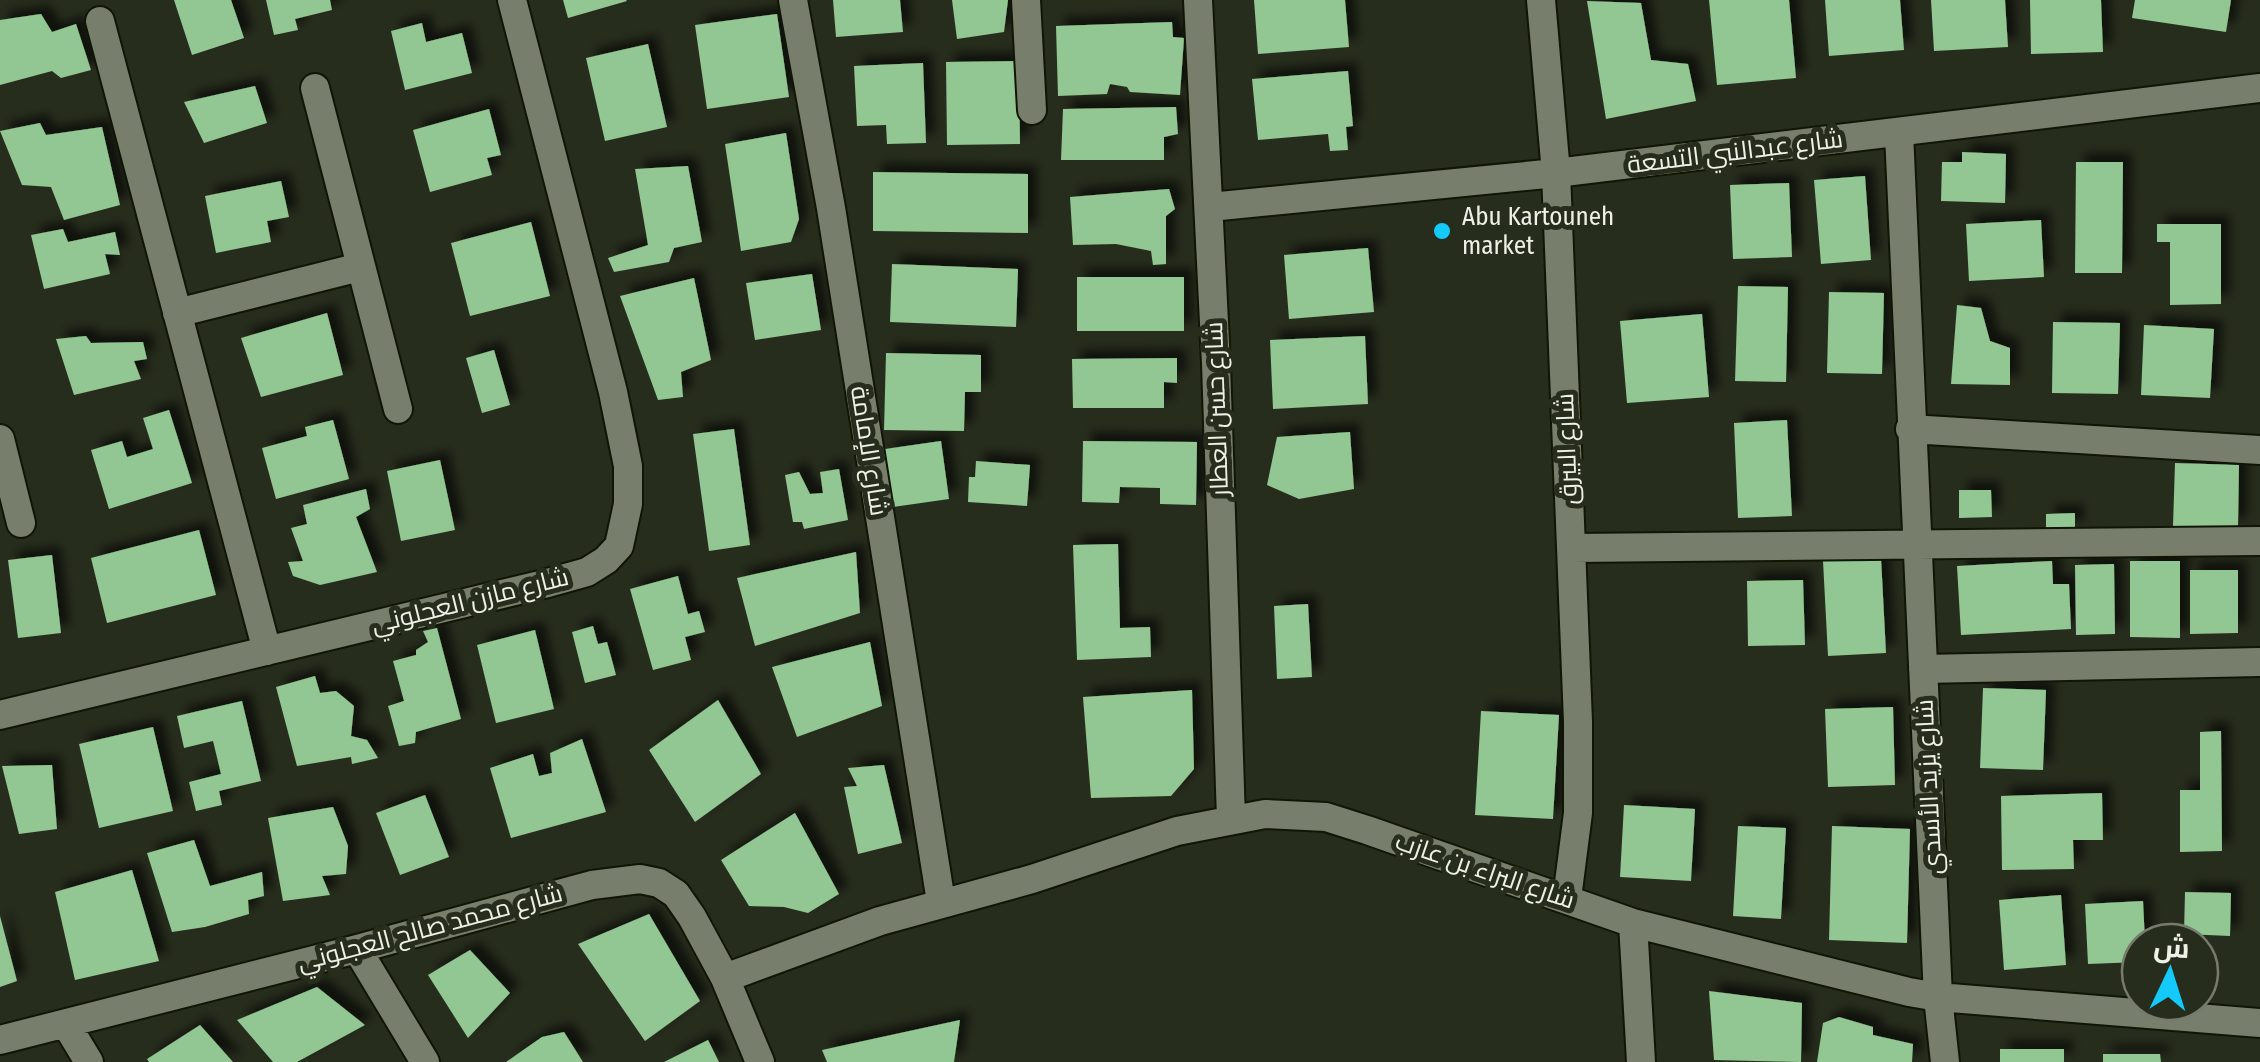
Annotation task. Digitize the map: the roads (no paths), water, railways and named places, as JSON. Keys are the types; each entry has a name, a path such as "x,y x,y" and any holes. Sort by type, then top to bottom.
{"street":[{"name":"شارع مازن العجلوني","path":"0,715 587,572 619,546 628,504 628,466 512,0"},
{"name":"شارع الإمامة","path":"793,0 831,208 941,902"},
{"path":"1026,0 1032,110"},
{"name":"شارع حسن العطار","path":"1198,0 1210,207 1231,819"},
{"name":"شارع البيرق","path":"1542,0 1556,173 1572,548 1578,813 1567,898"},
{"path":"100,21 267,650"},
{"path":"315,88 398,409"},
{"name":"شارع عبدالنبي التسعة","path":"1210,207 1556,173 2260,88"},
{"path":"1898,134 1923,669"},
{"path":"177,312 360,266"},
{"path":"1910,428 2260,450"},
{"path":"0,439 21,523"},
{"path":"1572,548 2260,541"},
{"name":"شارع يزيد الأسدي","path":"1945,1062 1938,997 1923,669 2260,662"},
{"name":"شارع البراء بن عازب","path":"725,978 941,902 1032,879 1177,832 1265,814 1326,817 1633,923 1938,997 2260,1022"},
{"name":"شارع محمد صالح العجلوني","path":"0,1040 592,884 640,879 659,883 676,894 725,978 760,1062"},
{"path":"1633,923 1641,1062"},
{"path":"357,949 425,1062"},
{"path":"66,1024 89,1062"}],"place":[{"name":"Abu Kartouneh market","path":"1442,231"}]}
